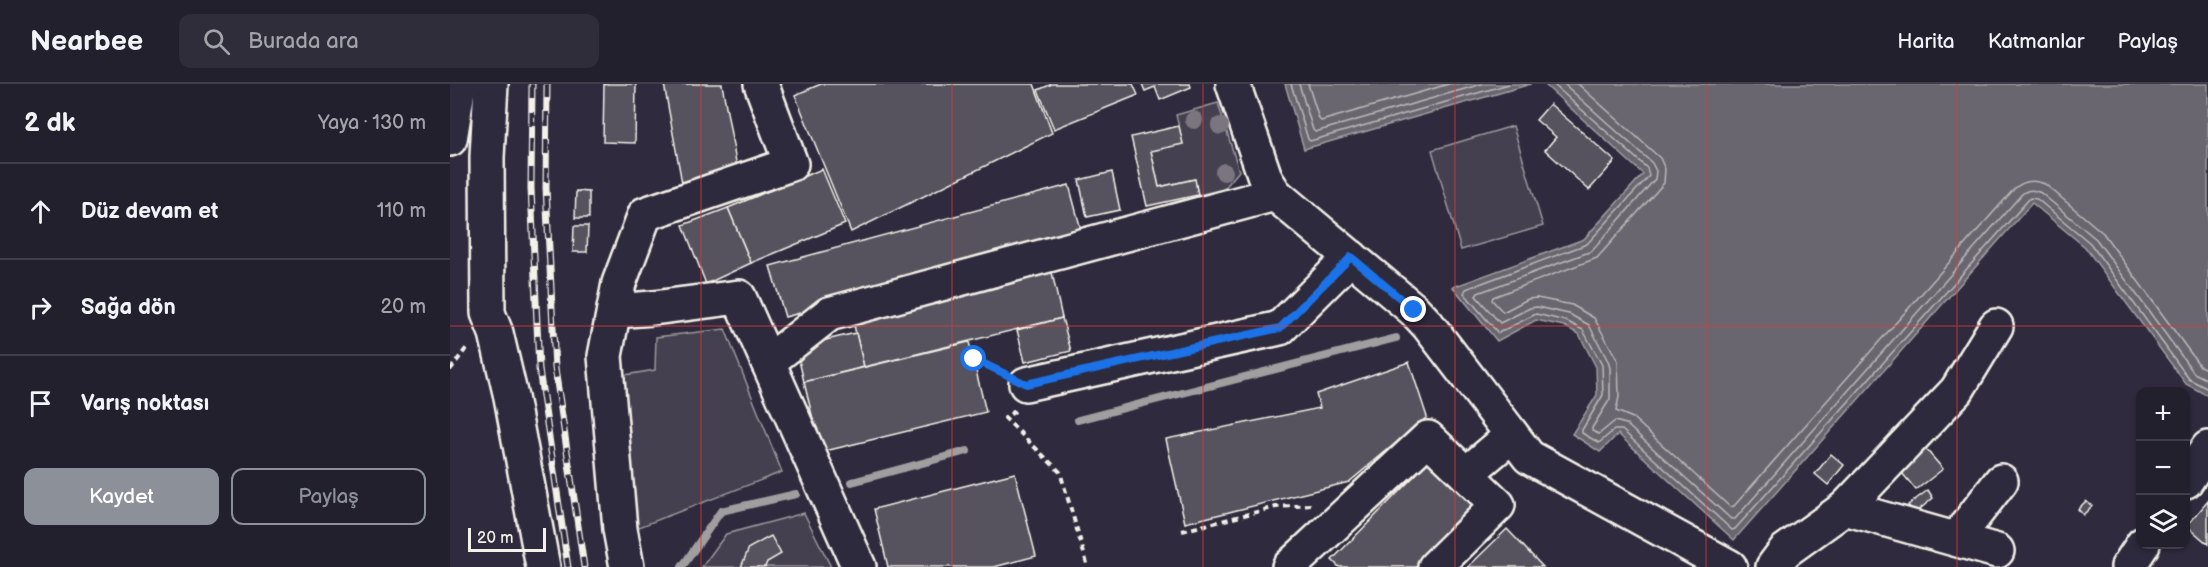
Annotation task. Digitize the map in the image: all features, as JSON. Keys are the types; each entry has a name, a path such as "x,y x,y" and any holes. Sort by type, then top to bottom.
{"main road":[{"path":"450,139 459,84"},
{"path":"491,84 487,157 488,313 496,333 511,397 543,567"},
{"path":"627,567 620,529 605,356 619,283 645,214 791,164 761,84"},
{"path":"1233,84 1266,180 1275,194 1428,325 1529,457 1710,563"},
{"path":"768,362 829,314 1275,194"},
{"path":"1026,384 1280,328 1351,257"},
{"path":"614,311 739,297 859,567"},
{"path":"1773,567 1785,551 1845,508 1957,390 1996,326"},
{"path":"1467,474 1511,436"},
{"path":"1289,567 1428,438 1498,505 1435,567"},
{"path":"2190,475 2208,448"},
{"path":"1956,539 2001,481"},
{"path":"1845,508 1956,539 1998,562"}],"path":[{"path":"450,370 469,345"},
{"path":"974,359 1026,384 1028,398 1025,404 1005,418 1060,472 1088,567"},
{"path":"1182,531 1276,507 1358,503"}],"shaded area":[{"path":"1218,103 1239,171 1224,189 1198,195 1194,179 1159,187 1151,151 1183,144 1176,115"},
{"path":"1513,126 1543,226 1461,250 1432,150"},
{"path":"725,329 782,472 629,531 625,375 655,370 656,337"},
{"path":"804,513 831,567 702,567 726,534"}],"water":[{"path":"1285,84 1531,84 1304,149"},
{"path":"1544,84 2208,84 2208,396 2186,384 2085,247 2032,203 1734,540 1618,434 1600,452 1572,434 1597,395 1596,367 1579,334 1564,326 1536,320 1497,341 1453,287 1584,239 1643,174"}],"building":[{"path":"604,84 636,84 635,143 603,142"},
{"path":"664,84 722,84 738,173 682,183"},
{"path":"821,84 1034,84 1052,133 851,232 795,95"},
{"path":"1052,84 1133,84 1138,95 1054,129 1038,90"},
{"path":"1142,84 1190,84 1191,87 1160,100 1155,87 1145,91"},
{"path":"1550,104 1615,161 1589,190 1545,150 1556,137 1536,120"},
{"path":"1179,126 1183,144 1151,151 1159,187 1195,179 1198,195 1147,206 1131,137"},
{"path":"822,169 845,224 751,263 728,208"},
{"path":"1112,172 1120,210 1087,217 1079,180"},
{"path":"1069,185 1083,237 785,317 770,266"},
{"path":"576,191 589,192 589,218 575,218"},
{"path":"728,208 751,263 706,284 683,225"},
{"path":"574,226 588,226 587,252 573,252"},
{"path":"1051,268 1062,318 864,367 852,317"},
{"path":"1062,318 1071,351 1025,362 1017,330"},
{"path":"856,333 864,367 804,382 796,347"},
{"path":"969,342 986,412 821,452 804,382"},
{"path":"1409,362 1427,417 1349,482 1185,523 1166,439 1320,408 1316,394"},
{"path":"1924,447 1943,469 1916,490 1897,467"},
{"path":"1831,454 1844,465 1828,485 1815,474"},
{"path":"1428,462 1475,508 1417,567 1339,567 1332,560"},
{"path":"1015,473 1036,556 994,567 888,567 874,509"},
{"path":"1928,490 1933,498 1915,513 1908,505"},
{"path":"2086,501 2092,506 2083,515 2078,509"},
{"path":"2208,501 2208,544 2190,529 2190,522"},
{"path":"1507,529 1543,567 1468,567"},
{"path":"771,536 781,554 767,562 765,567 741,567 749,548"}],"waterway":[{"path":"1078,420 1396,338"},
{"path":"852,482 967,451"},
{"path":"682,567 721,511 796,494"}],"railway":[{"path":"532,84 531,188 539,369 568,567"},
{"path":"547,84 546,188 555,368 584,567"}],"route":[{"path":"974,359 1026,384 1280,328 1351,257 1414,310"}]}
